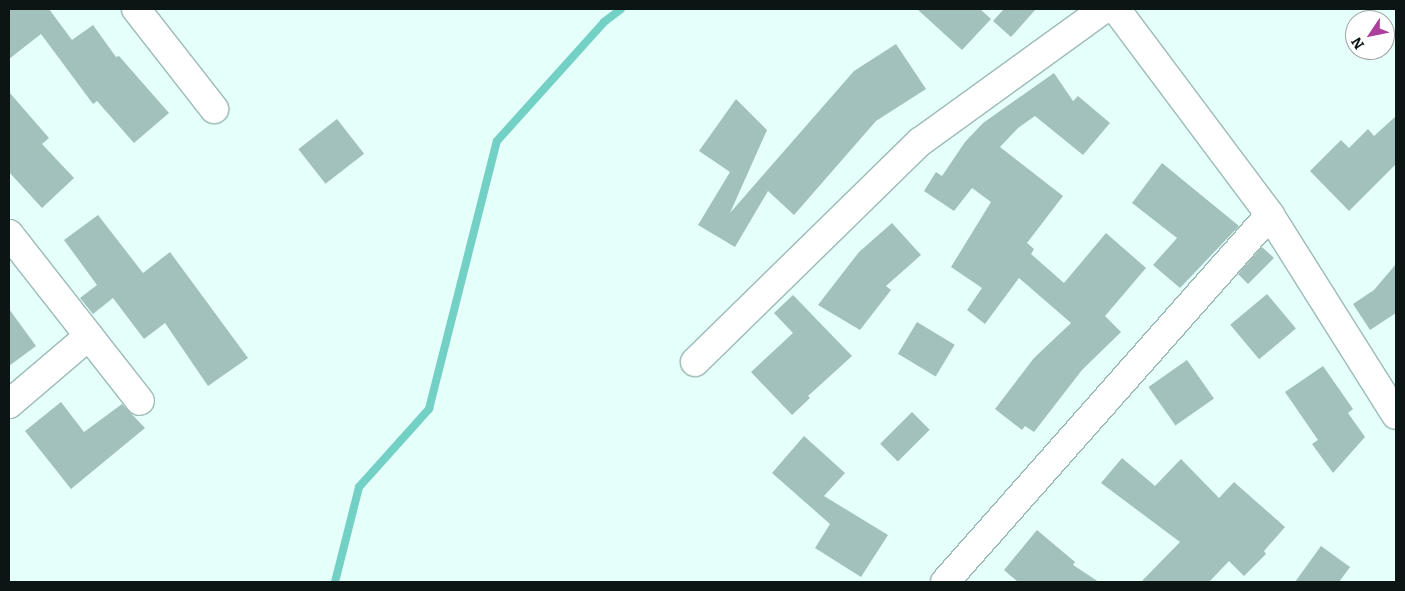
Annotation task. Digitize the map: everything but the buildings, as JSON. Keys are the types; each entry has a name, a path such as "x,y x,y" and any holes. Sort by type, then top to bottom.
{"street":[{"path":"136,9 214,109"},
{"path":"696,362 920,142 1104,9"},
{"path":"1116,9 1270,215 1396,415"},
{"path":"945,582 1270,215"},
{"path":"9,234 140,400"},
{"path":"9,404 89,336"}],"waterway":[{"path":"335,582 359,487 429,409 497,141 604,22 621,9"}]}
